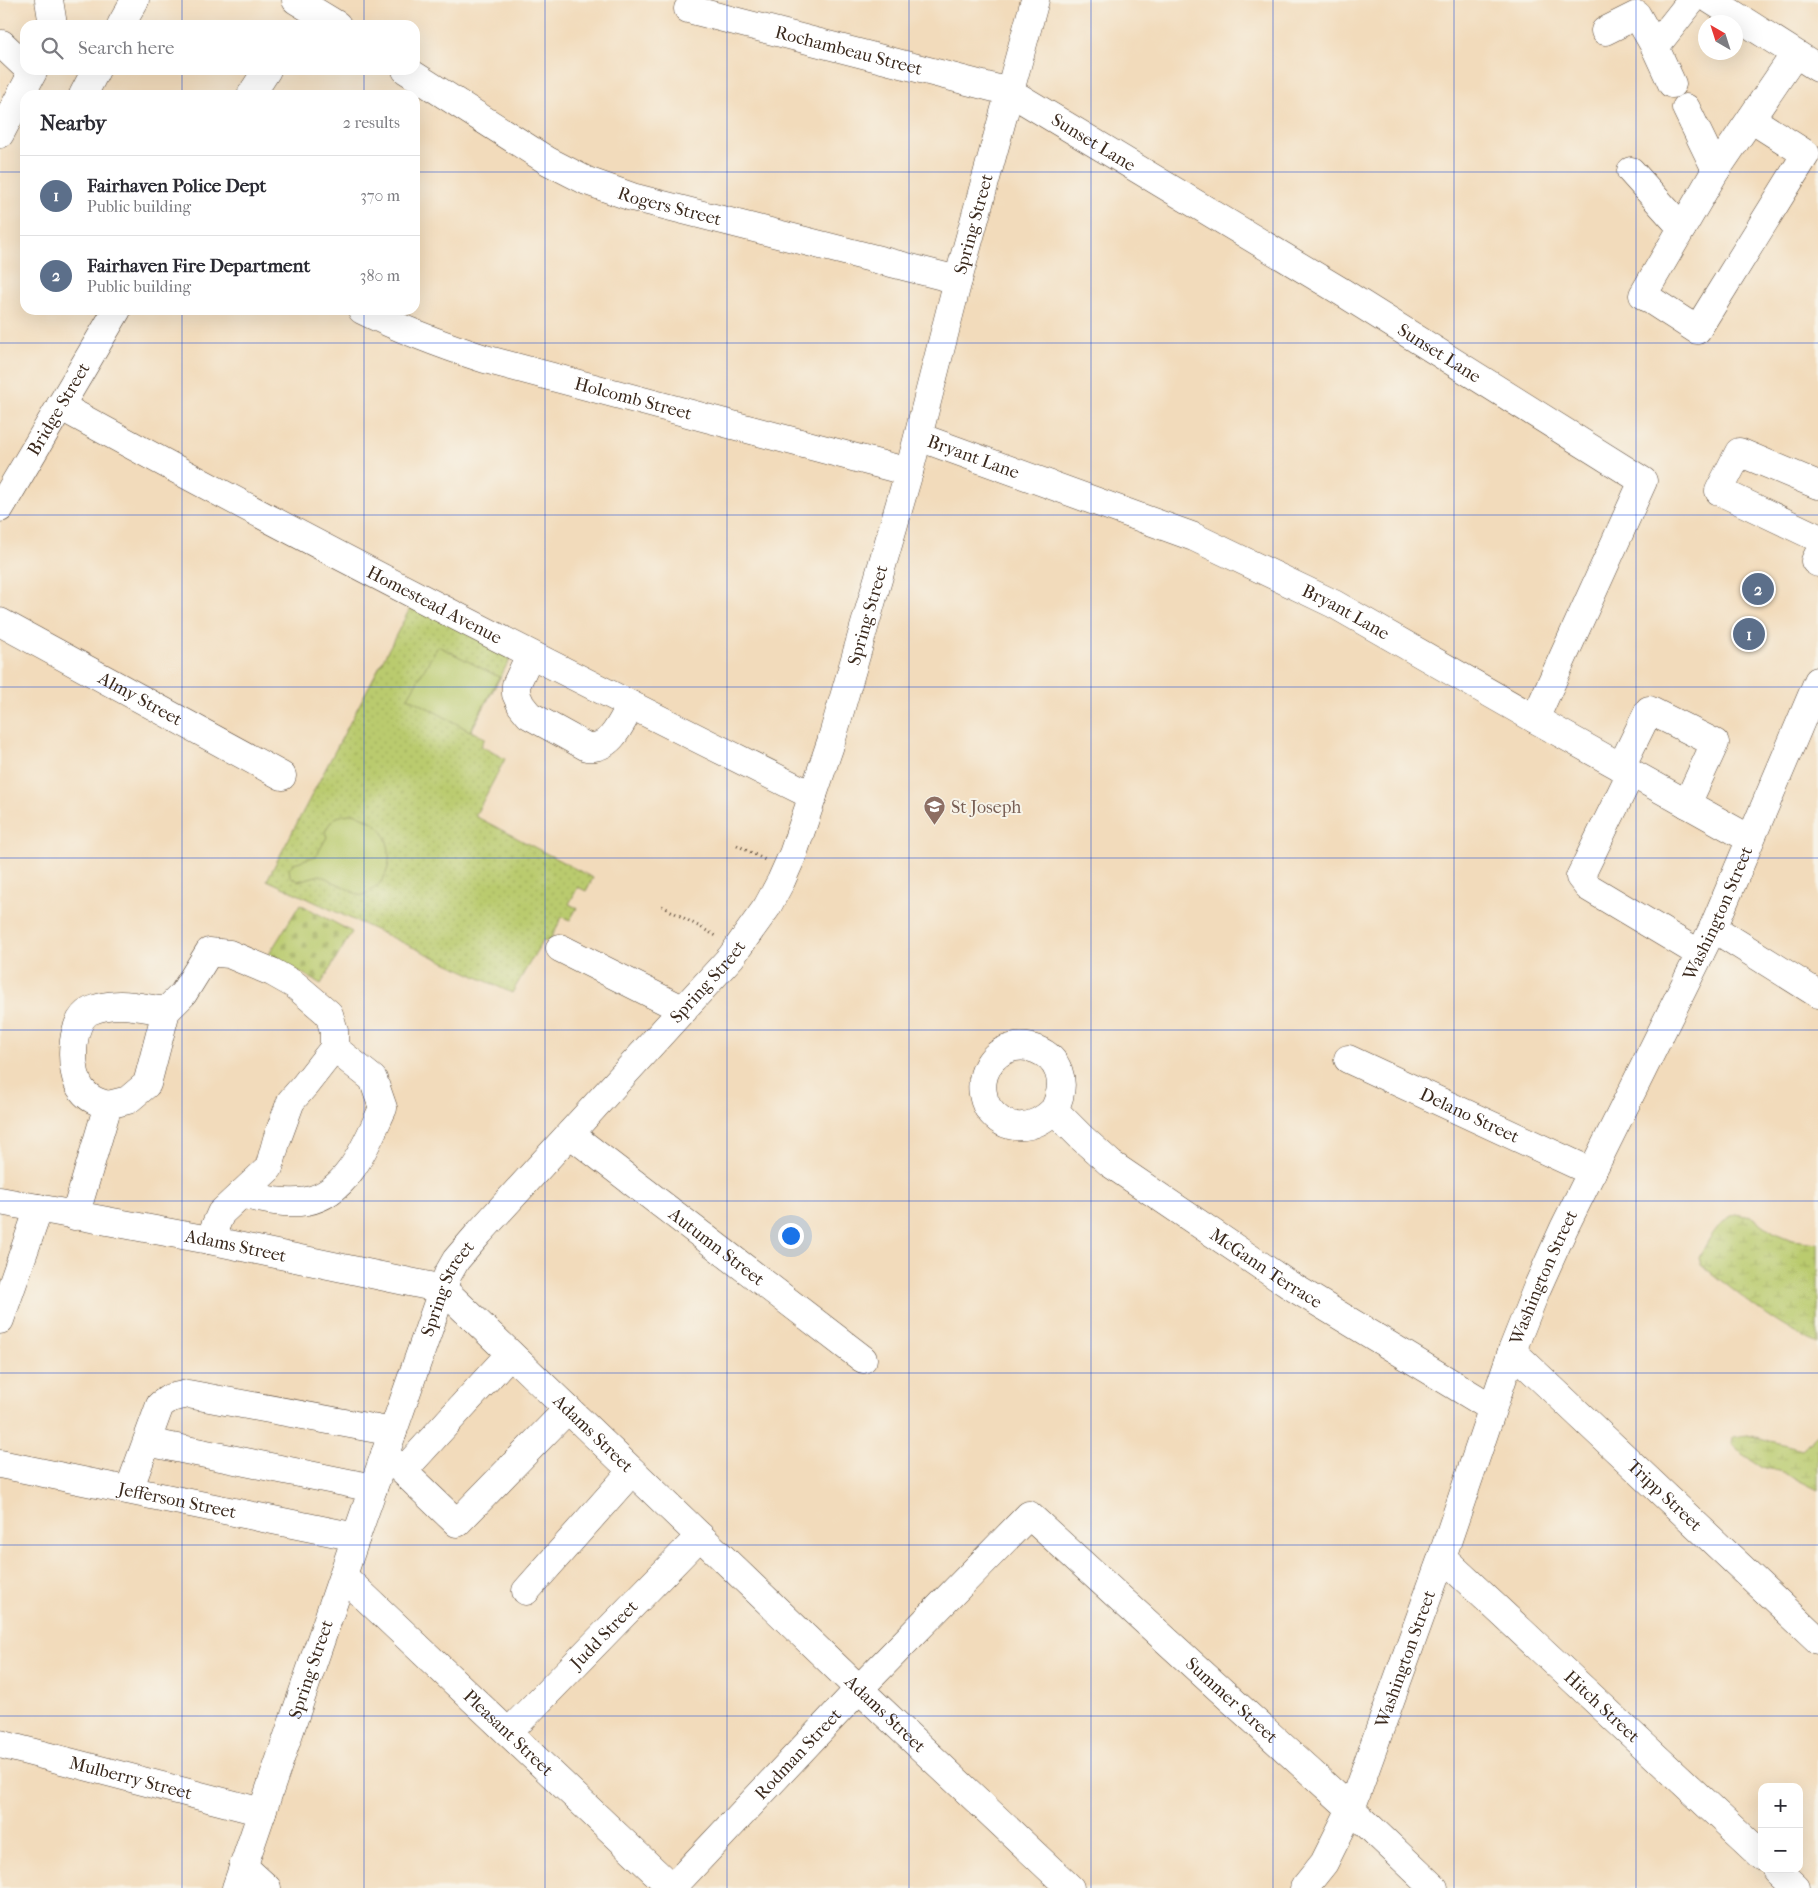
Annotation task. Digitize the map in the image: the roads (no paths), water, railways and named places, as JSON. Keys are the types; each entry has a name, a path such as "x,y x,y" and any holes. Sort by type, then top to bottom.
{"street":[{"path":"49,0 52,20"},
{"path":"124,20 135,0"},
{"name":"Spring Street","path":"240,1877 373,1488 394,1452 448,1274 466,1248 684,1010 738,948 767,908 785,871 813,796 846,690 909,472 958,280 1036,0"},
{"path":"1656,47 1692,0"},
{"path":"1711,0 1818,68"},
{"path":"302,8 326,20"},
{"name":"Rochambeau Street","path":"688,9 1010,92"},
{"path":"1605,31 1637,15 1656,47 1672,84"},
{"path":"2,44 20,61"},
{"path":"1751,119 1806,154 1697,330 1643,295 1716,170 1795,54"},
{"path":"22,90 28,75"},
{"path":"86,90 93,75"},
{"path":"254,90 264,75"},
{"name":"Rogers Street","path":"414,75 548,161 587,181 632,197 958,280"},
{"name":"Sunset Lane","path":"1010,92 1342,292 1644,481 1535,719"},
{"path":"8,128 20,96"},
{"path":"1686,108 1716,170"},
{"path":"1631,171 1682,228"},
{"name":"Bridge Street","path":"0,508 114,315"},
{"name":"Holcomb Street","path":"372,315 437,344 485,359 909,472"},
{"name":"Homestead Avenue","path":"60,406 220,494 530,655 813,796"},
{"name":"Bryant Lane","path":"919,437 1194,537 1334,604 1750,839"},
{"path":"1818,485 1739,452 1719,491 1818,538"},
{"path":"1818,555 1815,561 1818,563"},
{"name":"Almy Street","path":"0,622 282,776"},
{"path":"530,655 516,684 516,694 521,705 529,715 587,747 596,748 607,742 631,705"},
{"name":"Washington Street","path":"1304,1888 1324,1863 1350,1809 1442,1557 1512,1351 1545,1271 1713,928 1750,839 1815,698"},
{"path":"1688,804 1715,743 1648,710 1626,770 1580,876 1588,886 1700,954"},
{"path":"1713,928 1818,994"},
{"path":"560,948 684,1010"},
{"path":"166,1011 114,1004 87,1012 77,1026 72,1053 75,1075 81,1089 94,1101 108,1105 128,1100 147,1084 166,1011 183,994 209,952 229,954 272,972 295,985 329,1014 334,1030 334,1048 291,1101 269,1168 221,1213 209,1240"},
{"path":"242,1194 270,1201 307,1201 330,1191 347,1174 364,1148 383,1108 373,1079 334,1048"},
{"name":"Delano Street","path":"1348,1059 1592,1172"},
{"path":"74,1216 108,1105"},
{"name":"McGann Terrace","path":"1054,1110 1111,1164 1288,1284 1492,1408"},
{"name":"Autumn Street","path":"570,1134 863,1359"},
{"name":"Adams Street","path":"0,1201 209,1240 442,1289 859,1689 1070,1888"},
{"path":"0,1320 39,1208"},
{"name":"Tripp Street","path":"1512,1351 1818,1640"},
{"path":"394,1452 510,1354"},
{"path":"129,1490 160,1405 170,1398 188,1394 394,1452 457,1523 568,1409"},
{"path":"147,1442 373,1488"},
{"name":"Jefferson Street","path":"0,1464 356,1537"},
{"path":"526,1590 632,1471"},
{"name":"Rodman Street","path":"672,1888 859,1689 1029,1514"},
{"name":"Summer Street","path":"1029,1514 1434,1888"},
{"name":"Judd Street","path":"509,1732 700,1536"},
{"name":"Hitch Street","path":"1442,1557 1758,1852"},
{"name":"Pleasant Street","path":"343,1576 672,1888"},
{"name":"Mulberry Street","path":"0,1744 262,1812"},
{"path":"1780,1873 1796,1888"},
{"path":"240,1877 267,1888"}],"place":[{"name":"Fairhaven Fire Department","path":"1758,589"},
{"name":"Fairhaven Police Dept","path":"1749,634"},
{"name":"St Joseph","path":"935,826"}]}
